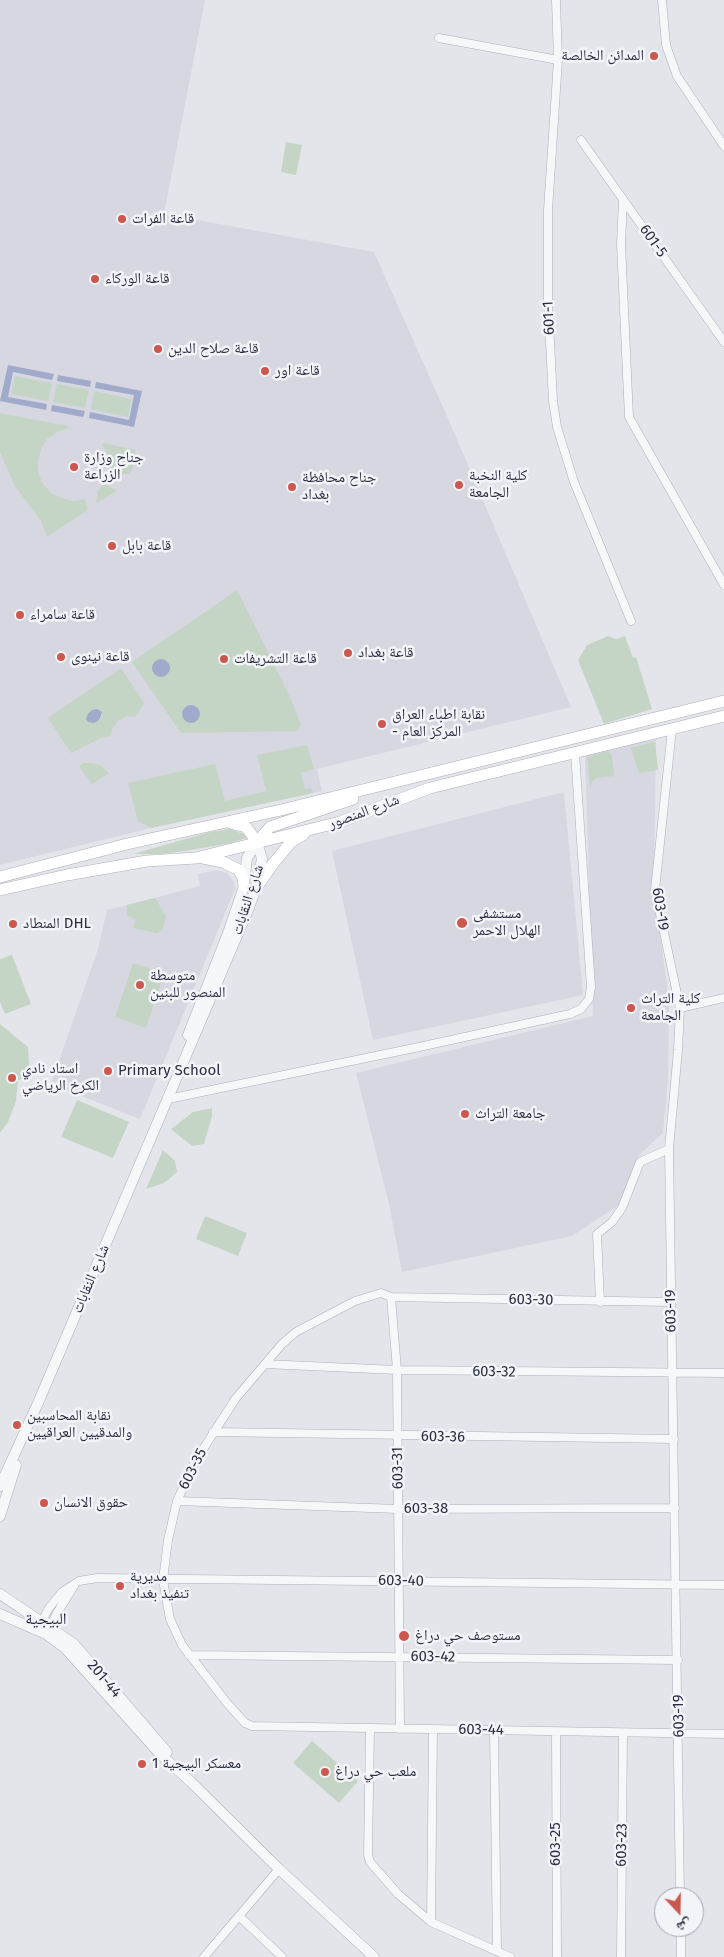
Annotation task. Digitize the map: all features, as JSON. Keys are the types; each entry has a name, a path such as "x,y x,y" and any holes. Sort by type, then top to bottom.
{"main road":[{"name":"شارع المنصور","path":"0,877 217,823 397,782 724,702"},
{"name":"شارع المنصور","path":"0,890 147,861 196,858 367,813 430,788 724,716"},
{"path":"217,823 233,823 243,826 250,831 257,842 270,827 397,782"},
{"path":"256,888 291,842 310,829"},
{"path":"196,858 216,860 230,865 241,874 244,886"}],"street":[{"name":"601-1","path":"556,0 558,60 548,210 548,302 553,400 557,427 574,482 631,621"},
{"path":"662,0 666,45 677,76 724,146"},
{"path":"439,38 558,60"},
{"name":"601-5","path":"581,140 724,342"},
{"path":"624,200 621,244 629,417 724,585"},
{"name":"603-19","path":"672,729 655,890 680,1008 670,1149 680,1887"},
{"path":"168,1099 419,1047 570,1014 582,1009 589,999 591,987 575,753"},
{"name":"شارع النقابات","path":"168,1099 166,1089 228,933 244,886 247,858 257,842"},
{"name":"شارع النقابات","path":"0,1486 38,1403 248,910 256,888 262,858 257,842"},
{"path":"680,1008 724,998"},
{"path":"600,1302 597,1234 612,1222 622,1208 640,1162 670,1149"},
{"name":"603-35","path":"240,1718 189,1655 173,1626 164,1580 168,1540 177,1501 196,1460 212,1432 236,1398 282,1344 296,1332 313,1322 370,1295 381,1293 391,1297"},
{"name":"603-30","path":"391,1297 671,1302"},
{"name":"603-31","path":"391,1297 397,1370 400,1729"},
{"name":"603-32","path":"265,1364 397,1370 724,1373"},
{"name":"شارع النقابات","path":"0,1516 12,1474 34,1422 38,1403"},
{"name":"603-36","path":"212,1432 674,1439"},
{"name":"603-38","path":"177,1501 398,1509 675,1508"},
{"name":"603-40","path":"44,1628 79,1581 97,1578 724,1585"},
{"name":"201-44","path":"0,1594 44,1628 74,1644 191,1782 278,1869 374,1957"},
{"name":"201-44","path":"0,1614 44,1628"},
{"name":"603-42","path":"189,1655 678,1660"},
{"name":"603-44","path":"240,1718 252,1726 260,1727 724,1734"},
{"path":"370,1729 368,1855 370,1862 380,1875 430,1922 510,1957"},
{"path":"430,1922 433,1730"},
{"path":"494,1731 497,1951"},
{"name":"603-25","path":"556,1732 557,1957"},
{"name":"603-23","path":"621,1957 624,1733"},
{"path":"204,1957 278,1869"},
{"path":"238,1916 282,1957"},
{"path":"681,1937 681,1957"}],"shaded area":[{"path":"0,0 205,0 164,214 374,252 450,423 571,707 317,769 322,791 151,828 0,865"},
{"name":"كلية التراث الجامعة","path":"656,739 654,889 669,1001 668,1079 663,1133 640,1154 619,1205 572,1236 402,1272 389,1204 356,1073 593,1016 585,754"},
{"name":"مستشفى الهلال الاحمر","path":"564,792 583,995 373,1040 332,851"},
{"name":"متوسطة المنصور للبنين","path":"217,870 227,873 234,882 235,889 140,1119 51,1084 98,949 107,910 200,886 198,874"}],"green space":[{"path":"286,142 302,145 296,175 281,172"},
{"path":"15,376 52,383 48,401 11,394"},
{"path":"57,384 89,390 85,408 53,402"},
{"path":"94,391 131,399 128,417 91,409"},
{"path":"0,413 67,426 69,428 57,432 47,439 41,449 38,473 43,484 51,493 73,501 85,499 88,510 47,537 41,521 15,486 0,452"},
{"path":"102,444 135,450 133,467 129,474 118,474 109,470 109,458"},
{"path":"104,484 117,491 97,503 97,492"},
{"path":"237,590 291,699 301,725 297,731 181,733 132,662"},
{"path":"608,636 616,639 625,636 633,658 636,657 652,709 604,724 578,660 587,645"},
{"path":"121,668 144,703 135,717 127,716 118,721 112,728 111,736 103,737 71,753 48,718"},
{"path":"655,742 658,770 639,773 631,748"},
{"path":"307,745 314,769 301,773 305,789 311,788 313,793 151,828 138,821 128,783 215,764 225,801 266,791 257,755"},
{"path":"608,751 612,755 614,776 597,778 590,787 587,757"},
{"path":"84,763 100,765 109,773 92,784 79,766"},
{"path":"229,829 246,835 246,838 231,843 185,851 161,854 133,854 210,832"},
{"path":"155,898 166,916 162,931 157,933 133,928 136,919 127,916 127,905"},
{"path":"12,955 31,1004 5,1014 0,1002 0,959"},
{"path":"133,963 164,973 146,1028 115,1017"},
{"name":"استاد نادي الكرخ الرياضي","path":"0,1024 28,1047 30,1077 18,1080 16,1101 8,1122 0,1133"},
{"path":"77,1100 129,1122 113,1158 61,1137"},
{"path":"212,1108 212,1116 204,1144 192,1146 171,1129 193,1112"},
{"path":"163,1150 175,1161 177,1172 164,1183 146,1189"},
{"path":"205,1216 247,1233 238,1256 196,1239"},
{"name":"ملعب حي دراغ","path":"312,1741 358,1781 339,1803 293,1763"}],"water":[{"path":"8,365 54,374 52,380 13,372 8,397 47,404 46,410 0,401"},
{"path":"58,375 91,381 90,387 57,381"},
{"path":"96,382 142,391 134,427 89,418 90,412 129,420 134,395 95,388"},
{"path":"52,405 85,411 83,417 51,411"},
{"path":"161,659 167,662 170,668 167,674 161,677 155,674 152,668 155,662"},
{"path":"191,705 197,708 200,714 197,720 191,723 185,720 182,714 185,708"},
{"path":"97,709 102,712 99,720 94,723 88,722 86,719 88,714 92,710"}],"place":[{"name":"المدائن الخالصة","path":"654,56"},
{"name":"قاعة الفرات","path":"122,219"},
{"name":"قاعة الوركاء","path":"95,279"},
{"name":"قاعة صلاح الدين","path":"158,349"},
{"name":"قاعة اور","path":"265,371"},
{"name":"جناح وزارة الزراعة","path":"74,467"},
{"name":"كلية النخبة الجامعة","path":"459,485"},
{"name":"جناح محافظة بغداد","path":"292,487"},
{"name":"قاعة بابل","path":"112,546"},
{"name":"قاعة سامراء","path":"20,615"},
{"name":"قاعة بغداد","path":"348,653"},
{"name":"قاعة نينوى","path":"61,657"},
{"name":"قاعة التشريفات","path":"224,659"},
{"name":"نقابة اطباء العراق - المركز العام","path":"382,724"},
{"name":"مستشفى الهلال الاحمر","path":"462,923"},
{"name":"المنطاد DHL","path":"13,924"},
{"name":"متوسطة المنصور للبنين","path":"140,985"},
{"name":"كلية التراث الجامعة","path":"631,1008"},
{"name":"Primary School","path":"108,1071"},
{"name":"استاد نادي الكرخ الرياضي","path":"12,1078"},
{"name":"جامعة التراث","path":"465,1114"},
{"name":"نقابة المحاسبين والمدقيين العراقيين","path":"17,1425"},
{"name":"حقوق الانسان","path":"44,1503"},
{"name":"مديرية تنفيذ بغداد","path":"120,1586"},
{"name":"مستوصف حي دراغ","path":"404,1636"},
{"name":"معسكر البيجية 1","path":"142,1764"},
{"name":"ملعب حي دراغ","path":"325,1772"}],"district":[{"name":"البيجية","path":"46,1620"}]}
